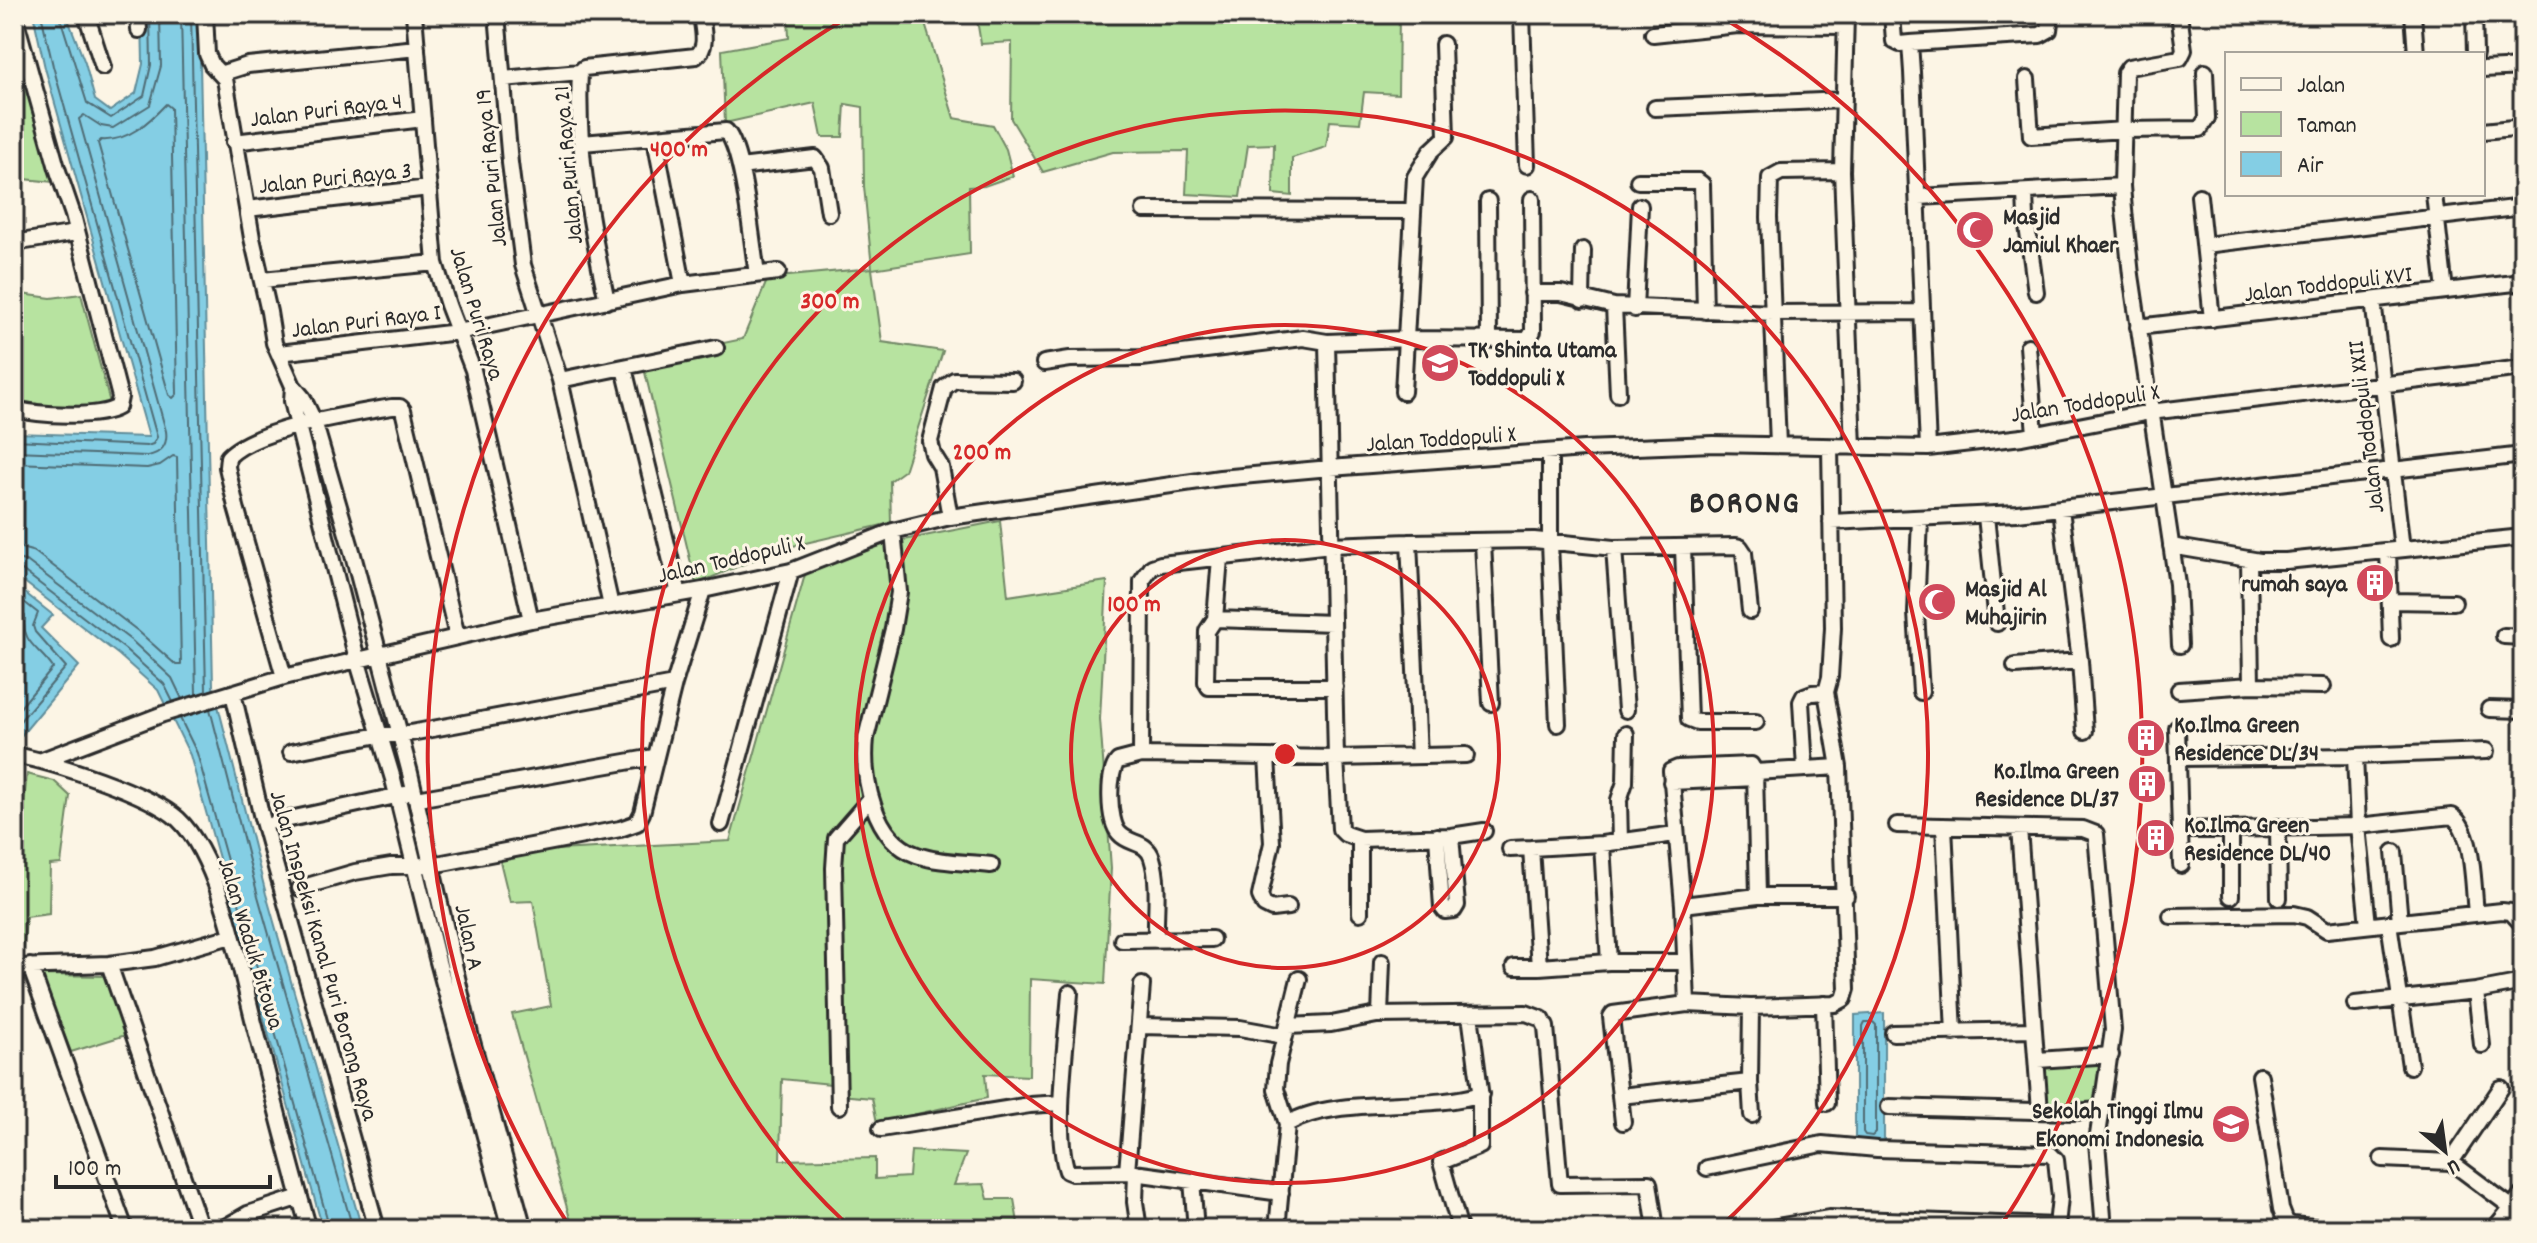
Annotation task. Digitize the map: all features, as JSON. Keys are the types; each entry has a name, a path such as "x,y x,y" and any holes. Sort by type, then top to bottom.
{"main road":[{"path":"2498,1229 2518,1203"}],"street":[{"path":"14,14 120,397 118,407 96,414 14,409"},
{"path":"86,14 103,67"},
{"path":"138,14 139,30"},
{"path":"205,14 207,54 212,65 223,73 271,334 293,386"},
{"name":"Jalan Puri Raya","path":"414,14 435,263 473,370 531,620"},
{"name":"Jalan Puri Raya 19","path":"497,14 518,235 526,278 560,380 611,606"},
{"path":"503,79 696,56 702,52 704,45 701,14"},
{"path":"1522,14 1527,165"},
{"path":"1892,14 1894,41 1900,44 2040,35 2049,30 2051,14"},
{"path":"2179,14 2184,50 2180,58 2127,69 2122,186 2138,327 2177,584 2180,645"},
{"path":"2413,14 2416,52"},
{"path":"2474,14 2475,52"},
{"path":"1653,34 1738,20 1846,20 1842,171 1853,447"},
{"path":"1910,43 1928,448"},
{"path":"1403,392 1415,177 1431,151 1446,137 1443,44"},
{"path":"223,73 248,65 417,48"},
{"path":"2485,69 2523,67"},
{"name":"Jalan Puri Raya 21","path":"580,72 588,213 607,301"},
{"path":"2027,79 2031,136 2124,130 2194,130 2204,126 2207,118 2205,72"},
{"path":"1655,108 1844,100"},
{"name":"Jalan Puri Raya 4","path":"234,142 423,119"},
{"path":"2485,131 2523,127"},
{"path":"582,143 655,139 722,130 729,134 740,167 757,274"},
{"path":"655,139 683,284"},
{"path":"740,167 815,158 822,168 829,213"},
{"path":"1778,445 1768,196 1770,178 1781,172 1842,171"},
{"path":"1638,181 1698,181 1702,184 1705,311"},
{"path":"1919,197 2122,186"},
{"name":"Jalan Puri Raya 3","path":"247,209 429,188"},
{"path":"2025,193 2036,292"},
{"path":"2199,196 2212,319"},
{"path":"2434,196 2445,291"},
{"path":"1044,363 1070,359 1142,358 1303,338 1327,342 1406,339 1521,341 1531,337 1532,199"},
{"path":"1488,201 1489,340"},
{"path":"1635,309 1640,206"},
{"path":"2205,245 2523,207"},
{"path":"1144,210 1411,211"},
{"path":"14,243 76,233"},
{"path":"1582,300 1583,250"},
{"path":"262,280 435,263"},
{"name":"Jalan Puri Raya I","path":"279,353 458,332 683,284 778,272"},
{"name":"Jalan Toddopuli XVI","path":"2138,327 2523,282"},
{"path":"1532,293 1561,293 1582,300 1635,309 1773,313 1921,312"},
{"name":"Jalan Toddopuli XXII","path":"2373,300 2392,469 2395,550 2390,601 2391,639"},
{"path":"1614,306 1618,394"},
{"path":"1327,342 1340,829 1360,839 1444,836 1484,831"},
{"path":"2028,346 2035,434"},
{"path":"560,380 716,348"},
{"path":"624,368 679,594"},
{"name":"Jalan Toddopuli X","path":"42,760 163,714 284,677 531,620 791,571 893,531 950,517 1220,478 1550,452 1713,444 1928,448 2035,434 2150,412 2523,368"},
{"path":"950,517 941,467 930,441 944,388 954,380 1013,381"},
{"name":"Jalan A","path":"293,386 303,398 314,421 352,551 416,796 464,1036 510,1229"},
{"name":"Jalan A","path":"293,386 292,401 357,659 464,1036 524,1229"},
{"path":"284,677 227,467 228,457 235,450 314,421 392,407 403,410 457,636"},
{"path":"1623,1122 1613,1014 1687,1004 1751,1007 1835,1004 1844,999 1847,989 1846,896 1839,767 1826,692 1833,628 1830,447"},
{"path":"1550,452 1550,543 1558,724"},
{"path":"1831,522 1986,516 2061,509 2523,455"},
{"path":"2061,509 2080,661 2085,731"},
{"path":"1986,516 1997,623"},
{"path":"1920,519 1916,613 1921,692"},
{"path":"893,531 899,592 866,738 864,754 870,799 882,824 907,851 926,858 991,865"},
{"path":"2171,546 2249,559 2286,561 2523,537"},
{"path":"1141,755 1142,581 1152,567 1161,564 1331,545 1409,542 1534,540 1614,548 1740,547 1744,553 1750,611"},
{"path":"1409,542 1419,756"},
{"path":"1483,542 1491,703"},
{"path":"1683,547 1689,719 1697,722 1756,722"},
{"path":"1614,548 1626,710"},
{"path":"1220,558 1215,619 1207,631 1206,682 1209,687 1335,687"},
{"path":"2249,559 2251,685"},
{"path":"721,824 791,571"},
{"path":"300,888 355,872 432,865 637,823 703,590"},
{"path":"2390,601 2454,602"},
{"path":"1215,619 1333,623"},
{"path":"352,636 363,637 372,630"},
{"path":"2504,636 2523,637"},
{"path":"2015,666 2080,661"},
{"path":"291,752 674,684"},
{"path":"2179,690 2251,685 2323,686"},
{"path":"1805,769 1801,702 1804,696 1826,692"},
{"name":"Jalan Inspeksi Kanal Puri Borong Raya","path":"230,694 377,1229"},
{"path":"2489,709 2523,710"},
{"path":"2177,728 2181,865"},
{"path":"1620,842 1619,800 1625,782 1626,734"},
{"path":"2179,758 2486,751"},
{"name":"Jalan Waduk Bitowa","path":"14,755 42,760 130,793 165,810 189,831 205,856 231,936 309,1229"},
{"path":"1156,940 1152,858 1145,846 1121,836 1114,825 1110,774 1118,761 1141,755 1336,758 1466,755"},
{"path":"2355,756 2368,925"},
{"path":"276,822 397,796 416,796 654,757"},
{"path":"1267,757 1272,843 1260,896 1264,905 1272,909 1288,907"},
{"path":"1687,1004 1683,905 1671,771 1678,768 1751,765 1755,775 1758,896"},
{"path":"1755,775 1839,767"},
{"path":"839,1106 836,838 870,799"},
{"path":"2181,830 2358,826 2452,816 2467,835 2476,913"},
{"path":"1897,825 2083,829 2096,834 2113,1020 2111,1055 2097,1142 2104,1229"},
{"path":"1944,826 1954,1033"},
{"path":"2278,827 2279,898"},
{"path":"2019,828 2040,1111"},
{"path":"2231,829 2231,896"},
{"path":"1510,849 1602,844 1675,834"},
{"path":"1360,839 1360,913"},
{"path":"1602,844 1609,962"},
{"path":"1531,848 1539,967"},
{"path":"2394,852 2399,999 2410,1066"},
{"path":"1683,905 1758,896 1846,896"},
{"path":"2171,916 2294,914 2307,917 2327,930 2476,913 2511,912 2523,925"},
{"path":"125,1229 23,966 109,964 155,958 231,936"},
{"path":"1122,940 1212,939"},
{"path":"1380,1015 1382,962"},
{"path":"1514,967 1683,962"},
{"path":"109,964 201,1229"},
{"path":"2355,1004 2476,991 2522,982 2523,964"},
{"path":"1277,1229 1287,1124 1276,1089 1299,979"},
{"path":"1139,1229 1132,1172 1142,985"},
{"path":"2476,991 2482,1045"},
{"path":"1070,993 1061,1103 1062,1145 1067,1171 1132,1172 1281,1193"},
{"path":"1824,1004 1827,1103"},
{"path":"1751,1007 1752,1115"},
{"path":"1139,1026 1286,1031 1380,1015 1526,1013 1542,1019 1546,1027 1560,1184 1649,1183 1656,1229"},
{"path":"1460,1229 1441,1162 1480,1146 1481,1094 1470,1015"},
{"path":"1893,1033 2033,1030"},
{"path":"2038,1060 2111,1055"},
{"path":"2260,1076 2281,1209 2286,1222 2290,1227 2335,1229"},
{"path":"1620,1096 1750,1082"},
{"path":"2451,1162 2501,1088"},
{"path":"1287,1124 1313,1112 1422,1103 1481,1094"},
{"path":"881,1129 1030,1105 1061,1103"},
{"path":"1889,1107 2072,1112 2101,1110"},
{"path":"1707,1168 1822,1144 1877,1149 2029,1152 2053,1155 2056,1160 2059,1227 1829,1224 1766,1229"},
{"path":"2382,1159 2451,1162 2518,1203"},
{"path":"1192,1181 1196,1229"},
{"path":"222,1229 248,1214 300,1197"}],"green space":[{"path":"788,14 922,14 954,118 993,125 1006,149 1013,176 984,186 969,187 970,254 872,269 882,342 943,351 904,471 890,481 891,523 780,549 696,584 642,360 743,339 768,278 872,268 864,186 863,107 845,104 843,137 822,137 815,103 725,123 722,50 789,38"},
{"path":"976,14 1399,14 1398,94 1364,92 1360,123 1330,121 1326,147 1292,158 1292,196 1273,194 1274,144 1248,145 1240,197 1186,194 1188,151 1113,152 1043,172 1011,119 1012,42 981,44"},
{"path":"14,78 25,78 55,182 14,178"},
{"path":"14,293 51,298 81,294 110,403 92,413 14,400"},
{"path":"1000,521 1008,596 1107,581 1100,719 1111,868 1105,984 1030,979 1029,1076 985,1074 987,1098 877,1123 872,1098 840,1095 831,1084 782,1079 780,1160 875,1158 875,1179 909,1177 911,1151 966,1154 954,1185 984,1184 988,1199 1014,1199 1019,1229 573,1229 512,1014 551,1006 533,901 510,902 498,853 730,841 806,571 889,543"},
{"path":"27,774 54,781 70,796 61,864 50,865 49,914 26,917 23,955 14,958 14,854 18,854"},
{"path":"41,975 109,976 129,1034 71,1052"},
{"path":"2111,1055 2101,1110 2040,1111 2038,1060"}],"water":[{"path":"33,14 66,14 95,100 110,111 136,93 143,64 142,14 199,14 213,686 266,894 362,1229 323,1229 190,755 158,690 119,655 14,574 14,433 149,437 45,68"},
{"path":"14,584 53,615 41,628 79,666 20,737 14,735"},
{"path":"1884,1013 1884,1145 1855,1142 1855,1015"}],"place":[{"name":"Masjid Jamiul Khaer","path":"1975,230"},
{"name":"TK Shinta Utama Toddopuli X","path":"1440,363"},
{"name":"rumah saya","path":"2375,583"},
{"name":"Masjid Al Muhajirin","path":"1937,602"},
{"name":"Ko.Ilma Green Residence DL/34","path":"2146,738"},
{"name":"Ko.Ilma Green Residence DL/37","path":"2147,784"},
{"name":"Ko.Ilma Green Residence DL/40","path":"2156,838"},
{"name":"Sekolah Tinggi Ilmu Ekonomi Indonesia","path":"2231,1124"}],"district":[{"name":"BORONG","path":"1745,501"}]}
